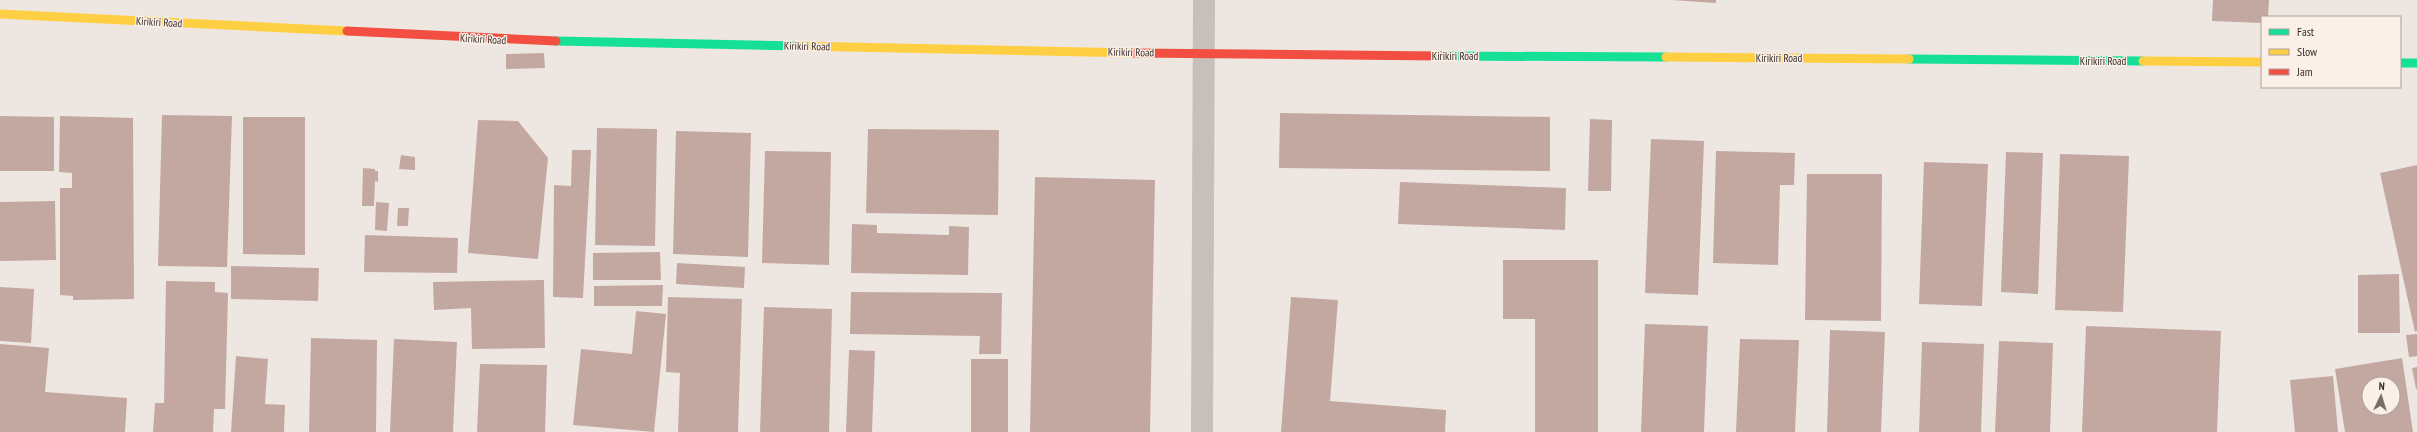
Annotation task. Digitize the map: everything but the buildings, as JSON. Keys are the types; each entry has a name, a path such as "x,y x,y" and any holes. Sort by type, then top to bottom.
{"main road":[{"name":"Kirikiri Road","path":"0,14 535,41 1203,54 2261,62"},
{"path":"2401,63 2417,63"}],"street":[{"path":"1202,432 1204,0"}],"traffic: fast":[{"path":"556,41 797,46"},
{"path":"1440,56 1666,57"},
{"path":"1909,59 2143,61"},
{"path":"2401,63 2417,63"}],"traffic: slow":[{"path":"0,14 347,31"},
{"path":"797,46 1134,53"},
{"path":"1666,57 1909,59"},
{"path":"2143,61 2261,62"}],"traffic: jam":[{"path":"347,31 556,41"},
{"path":"1134,53 1440,56"}]}
